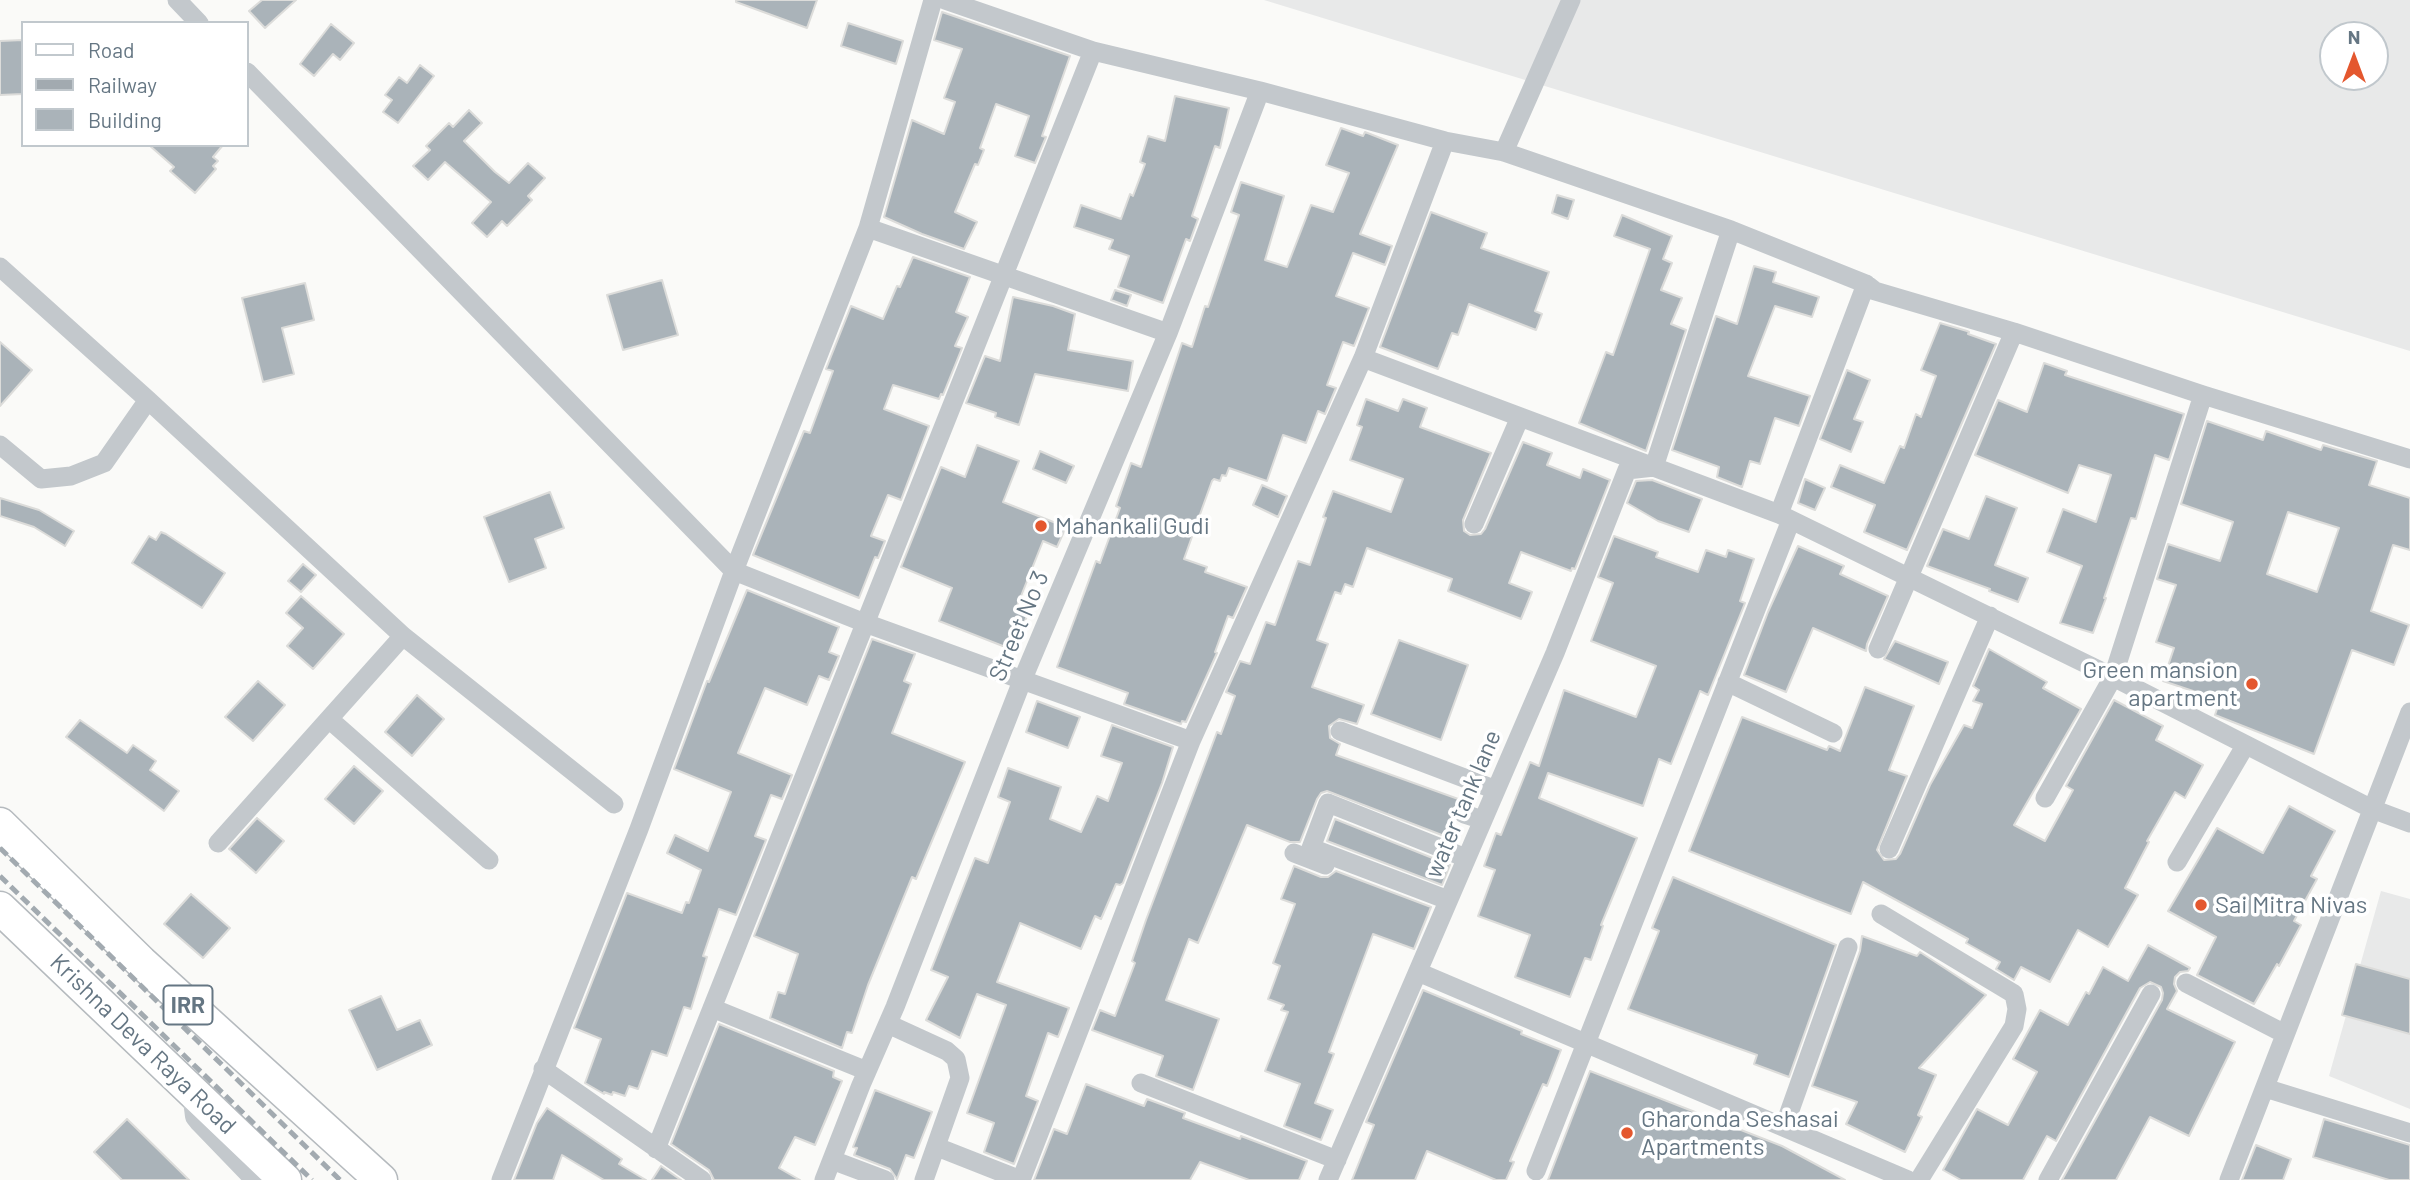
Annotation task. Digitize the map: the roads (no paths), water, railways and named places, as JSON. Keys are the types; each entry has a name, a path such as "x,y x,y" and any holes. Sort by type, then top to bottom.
{"main road":[{"name":"IRR","path":"0,824 141,962 381,1180"},
{"name":"Krishna Deva Raya Road","path":"0,908 285,1180"}],"street":[{"path":"177,0 197,21"},
{"path":"500,1180 639,829 734,571 868,228 933,0"},
{"path":"945,0 1093,51 1260,91 1445,141 1504,152 1731,230 1866,284 1875,291 2014,332 2203,395 2410,459"},
{"path":"1504,152 1571,0"},
{"path":"656,1149 1093,51"},
{"path":"248,73 734,571 865,623 1191,741"},
{"name":"Street No 3","path":"824,1180 1022,681 1168,333 1260,91"},
{"path":"937,1147 1021,1180 1191,741 1363,358 1445,141"},
{"path":"868,228 1168,333"},
{"path":"1654,467 1731,230"},
{"path":"3,275 148,400 403,636 614,804"},
{"path":"1536,1171 1727,682 1866,284"},
{"path":"1878,649 2014,332"},
{"path":"1363,358 1785,517 2113,677 2372,809 2410,822"},
{"path":"2045,798 2113,677 2203,395"},
{"path":"0,445 41,478 71,476 104,463 148,400"},
{"path":"1474,524 1520,417"},
{"name":"water tank lane","path":"1328,1180 1466,858 1474,817 1494,795 1555,653 1627,470 1654,467"},
{"path":"1889,849 1990,616"},
{"path":"218,843 403,636"},
{"path":"1727,682 1833,733"},
{"path":"2229,1180 2410,712"},
{"path":"329,719 489,860"},
{"path":"1339,731 1494,795"},
{"path":"2177,862 2245,746"},
{"path":"1470,793 1494,795"},
{"path":"1446,905 1311,848 1328,803 1466,858"},
{"path":"1294,853 1446,905"},
{"path":"1881,914 2014,994 2017,1009 2014,1026 1919,1180"},
{"path":"1784,1127 1848,947"},
{"path":"1418,972 1909,1180"},
{"path":"2186,983 2285,1034"},
{"path":"2048,1180 2151,994"},
{"path":"712,1008 867,1071"},
{"path":"888,1024 947,1051 956,1059 960,1078 924,1180"},
{"path":"544,1069 702,1180"},
{"path":"1141,1083 1337,1160"},
{"path":"2264,1088 2410,1133"},
{"path":"194,1092 197,1115 258,1180"},
{"path":"832,1160 885,1180"}],"railway":[{"path":"0,848 340,1180"},
{"path":"0,876 312,1180"}],"place":[{"name":"Mahankali Gudi","path":"1041,526"},
{"name":"Green mansion apartment","path":"2252,684"},
{"name":"Sai Mitra Nivas","path":"2201,905"},
{"name":"Gharonda Seshasai Apartments","path":"1627,1133"}]}
